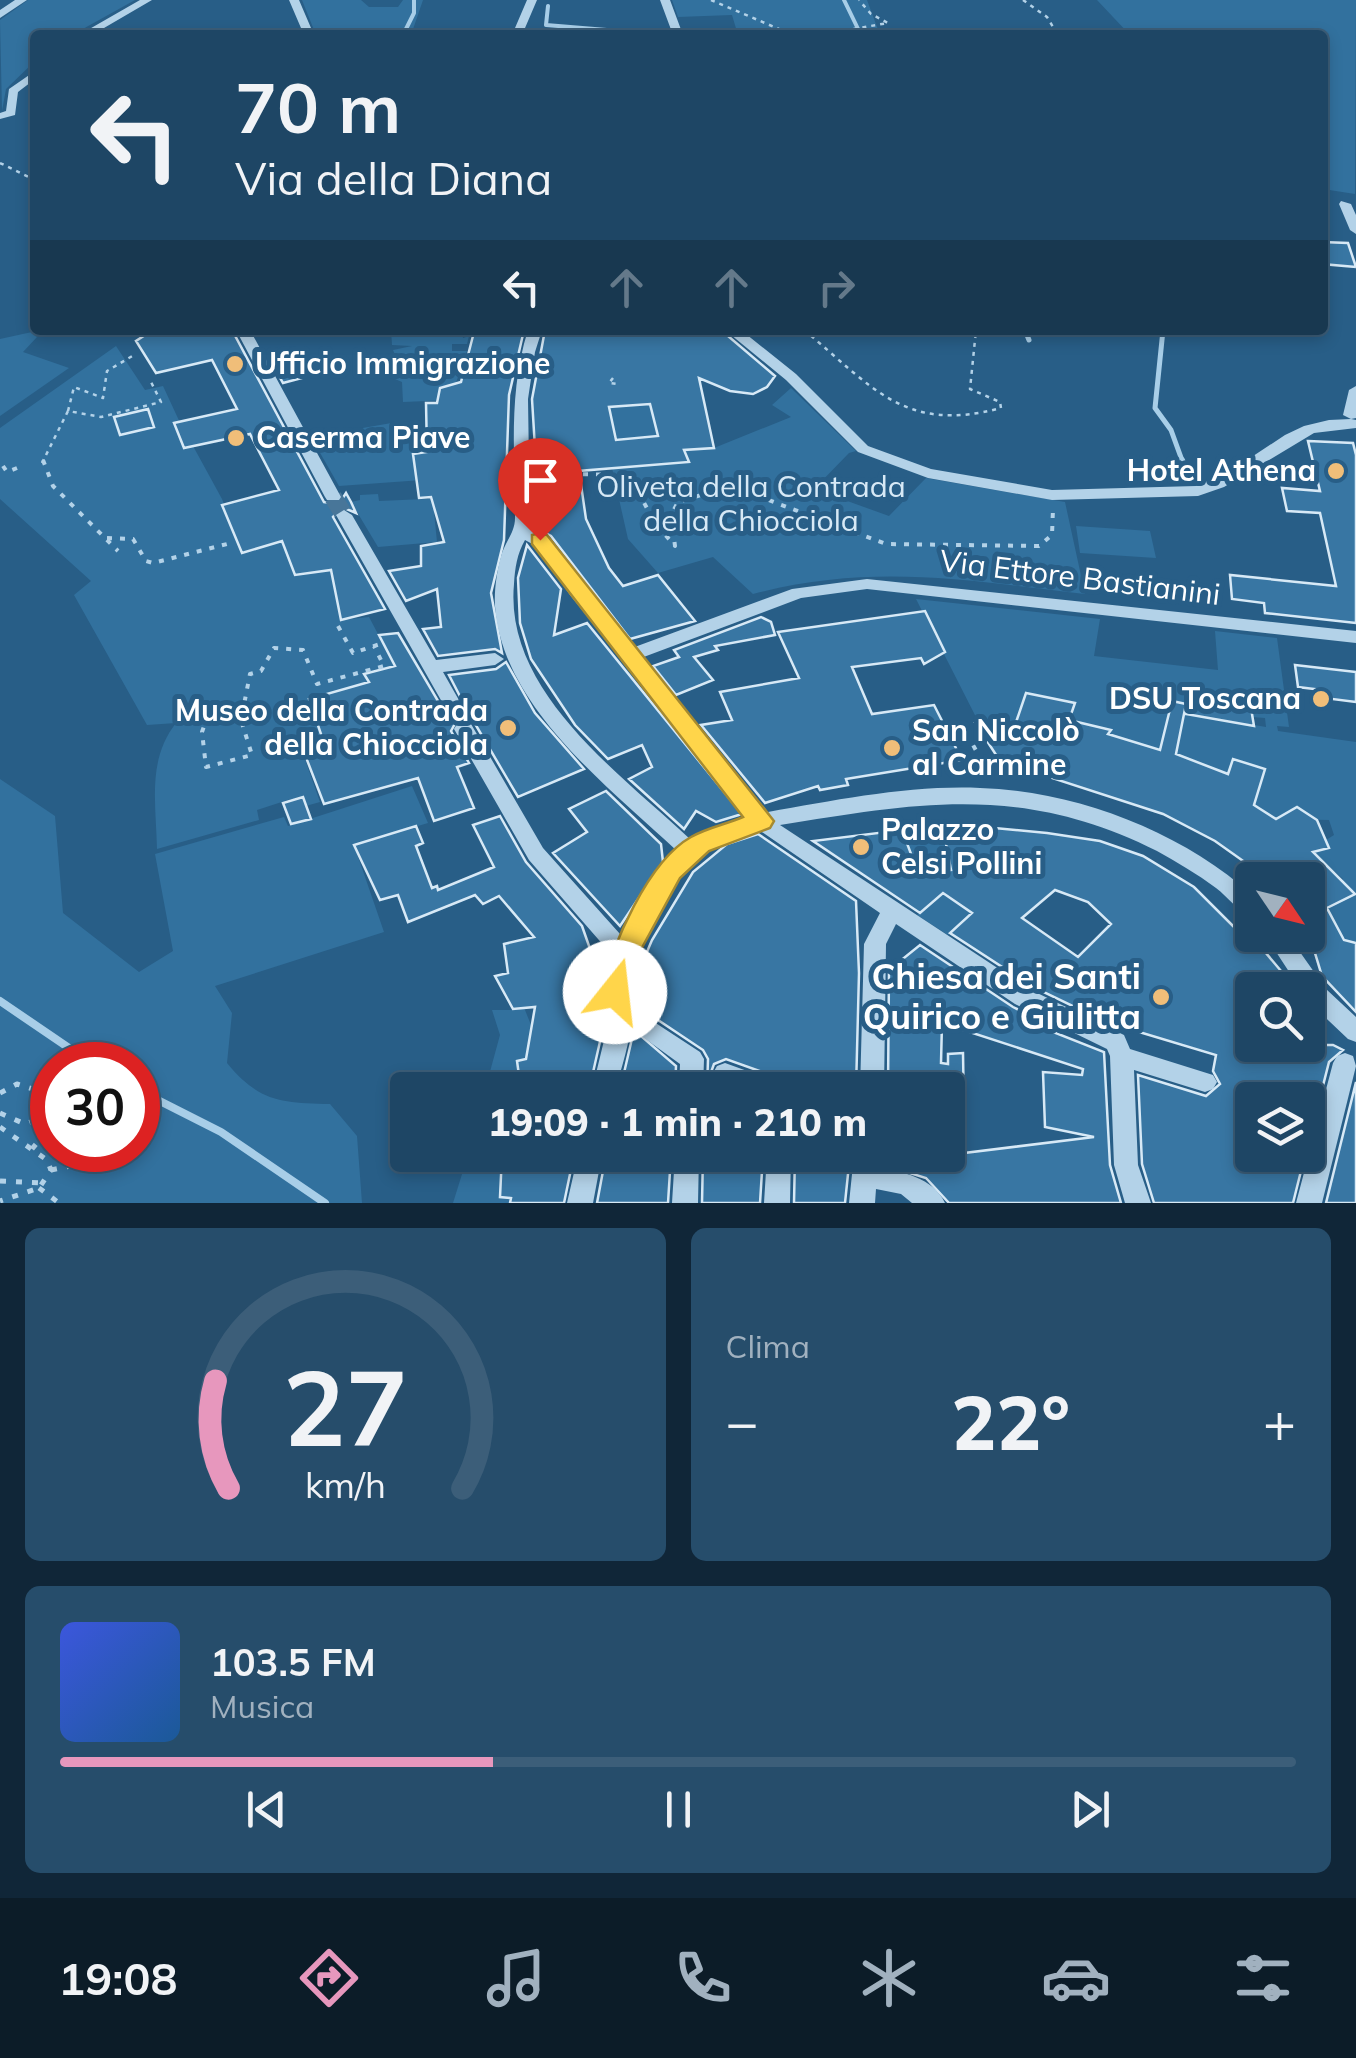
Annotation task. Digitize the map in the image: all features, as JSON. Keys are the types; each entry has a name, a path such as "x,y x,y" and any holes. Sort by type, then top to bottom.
{"street":[{"path":"0,15 22,0"},
{"path":"93,30 147,0"},
{"path":"294,0 307,30"},
{"path":"520,30 532,0"},
{"path":"665,0 676,30"},
{"path":"0,116 11,113 13,91 30,78"},
{"path":"1345,204 1356,230"},
{"path":"247,335 334,497"},
{"path":"535,335 523,403 524,532 511,550 504,596 514,656 557,720 690,851"},
{"path":"738,335 791,378 866,451 931,474 1052,495 1198,491 1221,482 1302,430 1353,413"},
{"path":"344,515 536,854 624,954"},
{"path":"524,532 542,542 761,821 891,913 944,941 1023,997 1112,1038 1122,1056 1125,1154 1138,1203"},
{"name":"Via Ettore Bastianini","path":"629,656 788,596 854,584 902,585 1356,637"},
{"path":"433,667 496,659"},
{"path":"608,1072 620,1013 616,983 624,954 663,881 690,851 761,821 910,799 1011,798 1103,822 1148,840 1216,876 1235,893"},
{"path":"872,1072 875,944 891,913"},
{"path":"1288,952 1352,1048 1309,1203"},
{"path":"620,1013 646,1026 692,1060 691,1072"},
{"path":"1122,1056 1205,1082"},
{"path":"580,1203 586,1172"},
{"path":"685,1203 686,1172"},
{"path":"777,1203 779,1172"},
{"path":"862,1203 865,1172"},
{"path":"880,1172 907,1184 932,1203"}],"path":[{"path":"711,0 781,30"},
{"path":"859,0 871,14 888,23 859,30"},
{"path":"1023,0 1046,16 1055,30"},
{"path":"0,163 30,178"},
{"path":"810,335 846,363 872,392 926,418 944,420 1001,408 1000,402 970,389 975,335"},
{"path":"118,551 53,486 42,463 68,410 74,387 97,399 103,398 108,371 134,354"},
{"path":"613,378 609,383 618,384"},
{"path":"68,410 101,417 161,402 150,382"},
{"path":"2,466 8,474 17,468"},
{"path":"570,474 629,474 654,523 675,546 671,515 678,502 731,486 874,541 908,545 1044,545 1052,535 1052,495"},
{"path":"105,538 133,539 146,561 153,563 227,544"},
{"path":"338,626 353,653 383,644"},
{"path":"212,702 202,732 206,767 252,754 241,720 250,674 260,671 274,648 303,650 317,684 384,666 374,646"},
{"path":"967,734 985,767"},
{"path":"0,1093 17,1084 30,1088"},
{"path":"0,1113 25,1124 30,1122"},
{"path":"0,1127 30,1148"},
{"path":"0,1201 42,1186 50,1172"},
{"path":"0,1181 42,1186 59,1203"}],"green space":[{"path":"28,0 135,0 81,30 30,30 30,66 6,89 2,111 0,20"},
{"path":"302,0 361,0 369,7 398,7 403,0 423,0 413,30 314,30"},
{"path":"672,0 867,0 878,30 736,30 732,15 678,17"},
{"path":"1097,0 1356,0 1355,194 1328,190 1328,30 1125,30"},
{"path":"30,332 37,337 23,352 69,368 0,416 0,339"},
{"path":"391,335 469,336 467,344 452,344 452,351 467,351 450,400 403,402 402,382 388,376 401,369 393,350 412,346 392,345"},
{"path":"116,346 145,390 163,386 182,427 176,430 184,447 193,446 222,499 242,552 292,538 303,574 331,570 341,620 369,617 395,666 365,673 369,682 309,700 323,740 301,748 320,802 295,809 291,799 257,810 259,820 157,849 157,767 176,723 147,725 74,595 91,581 0,499 0,428"},
{"name":"Oliveta della Contrada della Chiocciola","path":"791,388 856,451 849,453 814,489 889,516 926,478 1065,502 1085,594 959,580 879,577 838,579 753,594 713,557 658,573 628,539 612,468 684,450 714,448 791,417 772,405"},
{"path":"659,403 667,435 616,440 609,407"},
{"path":"403,421 403,439 424,437 428,452 413,454 414,461 447,459 450,478 339,486 311,437"},
{"path":"378,494 379,501 448,498 447,510 434,512 437,542 378,547 351,502 360,500 360,495"},
{"path":"1076,526 1150,531 1156,558 1080,553"},
{"path":"916,599 1100,619 1094,656 1218,670 1215,631 1277,638 1289,727 1277,726 1278,731 1356,742 1356,943 1344,940 1327,908 1343,879 1313,852 1329,848 1326,840 1334,835 1329,820 1276,819 1247,800 1265,769 1233,759 1228,774 1108,734 1110,730 1069,720 1075,703 1026,693 1012,734 979,723","holes":["1199,702 1251,708 1252,717 1265,718 1266,727 1183,713 1185,704"]},
{"path":"0,779 55,816 63,913 139,972 173,951 155,854 284,817 288,826 412,786 428,823 354,845 384,932 215,986 232,1013 227,1063 239,1076 272,1098 330,1104 357,1136 362,1203 0,1203"},
{"path":"941,823 951,870 919,875 902,830"},
{"path":"943,893 972,913 948,935 917,915"},
{"path":"523,1005 535,1035 530,1037 526,1059 517,1061 518,1072 490,1072 500,1035 492,1010 512,1010"},
{"path":"463,1172 501,1172 500,1196 511,1198 510,1203 453,1203"}],"building":[{"path":"1328,242 1348,243 1356,267 1328,265"},
{"name":"Caserma Piave","path":"145,335 235,335 324,502 339,504 346,493 351,502 356,513 342,507 333,517 385,609 341,620 331,570 295,575 282,541 242,553 222,505 279,490 250,434 184,448 174,423 237,409 212,360 156,373 136,341"},
{"path":"473,335 523,335 509,395 504,540 491,593 502,653 495,649 438,656 423,629 441,627 437,589 406,601 389,571 421,566 421,546 444,542 431,497 419,498 413,454 427,452 426,403 437,403 440,388 461,382"},
{"path":"544,335 727,335 775,376 767,387 753,394 730,391 699,378 714,448 684,450 689,462 579,471 586,519 609,568 623,586 658,575 695,621 630,639 551,536 540,530 532,399","holes":["650,404 658,436 616,440 609,407"]},
{"path":"288,353 302,378 283,383 269,358"},
{"path":"148,409 154,427 120,435 114,417"},
{"path":"1308,441 1353,443 1356,623 1265,613 1264,603 1232,599 1230,575 1336,586 1320,513 1287,511 1282,488 1320,491"},
{"path":"527,545 561,589 554,635 587,623 742,814 716,822 696,811 684,829 629,779 652,767 642,745 608,759 575,725 531,659 520,623 518,578"},
{"path":"925,611 945,652 924,664 921,658 852,667 872,714 934,705 962,760 846,779 848,785 820,790 818,786 765,803 701,725 732,720 720,692 799,678 778,632"},
{"path":"761,617 771,622 775,635 715,646 718,650 694,657 713,680 676,695 653,666 679,657 674,650"},
{"path":"398,633 448,718 464,717 467,710 449,675 496,669 506,662 535,713 584,769 518,797 474,722 457,720 451,731 469,763 457,767 474,808 434,821 418,778 324,804 302,747 323,740 309,699 369,682 364,674 395,666 379,635"},
{"path":"1295,665 1356,672 1356,702 1324,698 1323,690 1298,687"},
{"path":"1026,693 1075,703 1069,720 1111,730 1108,734 1160,750 1172,701 1186,704 1176,754 1228,774 1233,759 1265,769 1254,805 1276,819 1297,807 1317,820 1329,848 1313,852 1323,862 1245,862 1215,841 1163,814 1000,761 976,724 1012,734"},
{"path":"1188,701 1251,708 1254,726 1186,714"},
{"path":"606,791 661,844 663,862 620,926 553,853 587,832 569,809"},
{"path":"303,797 311,819 291,824 283,803"},
{"path":"500,816 526,862 582,926 601,980 604,1024 593,1072 519,1072 517,1061 526,1059 535,1007 513,1009 495,976 508,973 504,944 534,937 499,896 483,904 475,895 408,922 398,895 380,900 354,845 416,826 423,843 416,846 432,888 437,886 438,890 494,867 473,825"},
{"path":"942,823 1100,841 1143,856 1194,887 1235,928 1235,952 1265,952 1282,972 1235,972 1235,1062 1325,1062 1325,1045 1343,1050 1329,1062 1324,1082 1235,1082 1235,1172 1301,1172 1293,1203 1154,1203 1142,1164 1138,1075 1206,1096 1220,1084 1213,1071 1216,1055 1106,1022 1033,987 950,933 972,913 943,893 920,913 813,841 902,830 919,875 951,870","holes":["1055,890 1088,902 1111,924 1078,957 1022,918"]},
{"path":"758,834 856,901 856,1072 762,1072 726,1059 708,1072 708,1059 703,1050 652,1016 659,1012 635,980 652,940 693,872 727,844"},
{"path":"1325,864 1355,894 1327,908 1344,940 1356,943 1356,1012 1325,979 1325,972 1321,972 1315,952 1325,952"},
{"path":"920,945 1013,1007 1049,1025 1048,1030 1104,1052 1110,1165 1121,1203 949,1203 926,1178 907,1172 965,1172 965,1153 1094,1137 1045,1127 1043,1072 1082,1075 1083,1069 942,1023 941,1063 948,1064 948,1054 963,1053 963,1072 888,1072 889,970"},
{"path":"634,1030 676,1066 676,1072 624,1072"},
{"path":"1356,1082 1356,1203 1326,1203"},
{"path":"501,1172 570,1172 564,1203 510,1203 511,1198 500,1197"},
{"path":"603,1172 670,1172 668,1203 597,1203"},
{"path":"703,1172 762,1172 760,1203 702,1203"},
{"path":"795,1172 848,1172 845,1203 794,1203"}],"waterway":[{"path":"406,30 414,13 414,0"},
{"path":"844,0 859,30"},
{"path":"548,6 546,25 607,30"},
{"path":"1027,335 1029,340"},
{"path":"1162,335 1155,408 1171,430 1183,463"},
{"path":"1182,460 1185,468"},
{"path":"0,1001 60,1042"},
{"path":"160,1101 221,1132 325,1203"}],"tunnel":[{"path":"333,497 344,515"}],"place":[{"name":"Ufficio Immigrazione","path":"235,364"},
{"name":"Caserma Piave","path":"236,438"},
{"name":"Hotel Athena","path":"1336,471"},
{"name":"DSU Toscana","path":"1321,699"},
{"name":"Museo della Contrada della Chiocciola","path":"508,728"},
{"name":"San Niccolò al Carmine","path":"892,748"},
{"name":"Palazzo Celsi Pollini","path":"861,847"},
{"name":"Chiesa dei Santi Quirico e Giulitta","path":"1161,997"}],"route":[{"path":"540,540 576,592 727,774 761,821 699,844 670,870 624,954 615,992"}]}
